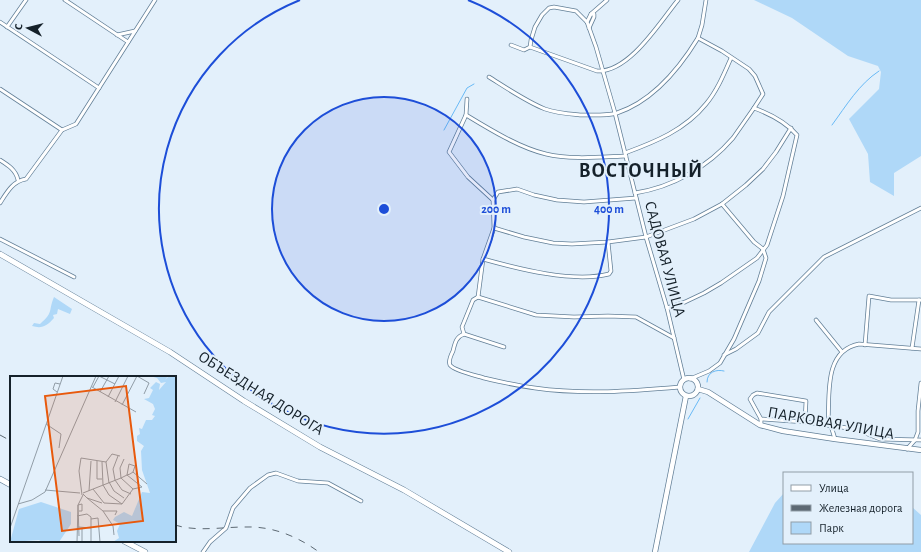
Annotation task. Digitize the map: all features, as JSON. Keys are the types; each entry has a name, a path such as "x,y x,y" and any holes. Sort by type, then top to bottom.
{"main road":[{"name":"ОБЪЕЗДНАЯ ДОРОГА","path":"0,254 170,352 244,401 320,447 404,490 509,552"},
{"path":"0,479 10,484"},
{"path":"126,542 145,552"}],"street":[{"path":"7,27 26,0"},
{"path":"65,0 128,42"},
{"path":"0,203 6,193 18,180 26,179 62,130 76,124 155,0"},
{"path":"530,47 535,27 542,15 549,8 554,7 576,11 587,22 591,14 607,0"},
{"path":"511,45 524,50 530,47 597,71 603,71 618,65 634,54 653,33 678,0"},
{"path":"489,77 545,109 568,114 590,115 615,113 628,108 652,93 669,78 685,59 698,38 702,25 706,0"},
{"path":"589,29 594,17 594,14 591,14"},
{"path":"0,22 99,88"},
{"name":"САДОВАЯ УЛИЦА","path":"587,22 596,46 615,113 646,237 667,308 684,380"},
{"path":"117,35 135,31"},
{"path":"635,193 650,191 677,181 715,155 732,138 763,94 755,76 749,69 722,51 698,38"},
{"path":"466,115 508,139 546,154 574,157 625,155 663,138 680,128 695,115 706,104 718,86 731,58"},
{"path":"0,89 62,130"},
{"path":"467,99 466,115 449,152 468,177 493,200"},
{"path":"667,308 691,299 721,283 757,258 767,245 783,196 797,136 791,128 768,113 754,108"},
{"path":"494,228 524,237 553,243 572,244 608,242 646,237 694,220 722,204 746,185 762,169 776,152 791,128"},
{"path":"0,160 14,170 18,180"},
{"path":"478,297 483,259 494,228 493,200 498,192 517,189 534,195 557,200 584,202 636,198"},
{"path":"680,387 684,380 709,371 720,363 734,339 759,281 766,258 763,249 754,242 722,204"},
{"path":"724,355 736,350 758,333 769,312 824,257 921,208"},
{"path":"0,239 74,277"},
{"path":"483,259 521,269 575,277 604,275 609,274 611,271 608,242"},
{"path":"865,345 869,296 891,300 920,300 912,348"},
{"path":"464,334 462,327 473,300 478,297 536,315 574,317 636,317 674,338"},
{"path":"816,320 842,352"},
{"path":"504,347 464,334 459,336 456,340 449,360 450,365 453,368 474,376 510,384 556,390 598,392 635,391 680,387"},
{"path":"835,439 831,426 828,423 830,371 836,358 853,345 859,344 921,349"},
{"path":"686,396 694,395 698,388 695,381 690,379"},
{"path":"907,449 915,440 918,432 921,383"},
{"path":"680,387 683,394 686,396"},
{"name":"ПАРКОВАЯ УЛИЦА","path":"698,388 708,392 760,425 783,431 890,447 921,450"},
{"path":"805,422 806,401 757,393 750,399 761,421 805,422 855,429 880,439 921,440"},
{"path":"655,552 686,396"},
{"path":"890,440 890,447"},
{"path":"204,552 210,542 226,528 232,508 250,488 268,476 276,474 298,481 328,483 361,500"}],"green space":[{"path":"754,0 921,0 921,156 894,173 894,196 870,182 868,154 849,119 879,89 881,72 878,66 848,56 792,18"},
{"path":"54,297 72,309 70,314 58,309 57,314 53,315 54,318 47,325 42,327 32,326 34,323 40,324 47,317"},
{"path":"783,494 783,544 913,544 913,508 921,515 921,552 749,552 775,503"}],"waterway":[{"path":"832,125 865,82 879,71"},
{"path":"444,130 467,88 474,84"},
{"path":"707,382 707,379 712,372 718,370 724,371"},
{"path":"688,419 700,398"}],"railway":[{"path":"0,435 10,440"},
{"path":"176,525 201,529 245,527 265,528 284,533 302,541 319,552"}],"district":[{"name":"ВОСТОЧНЫЙ","path":"641,171"}]}
